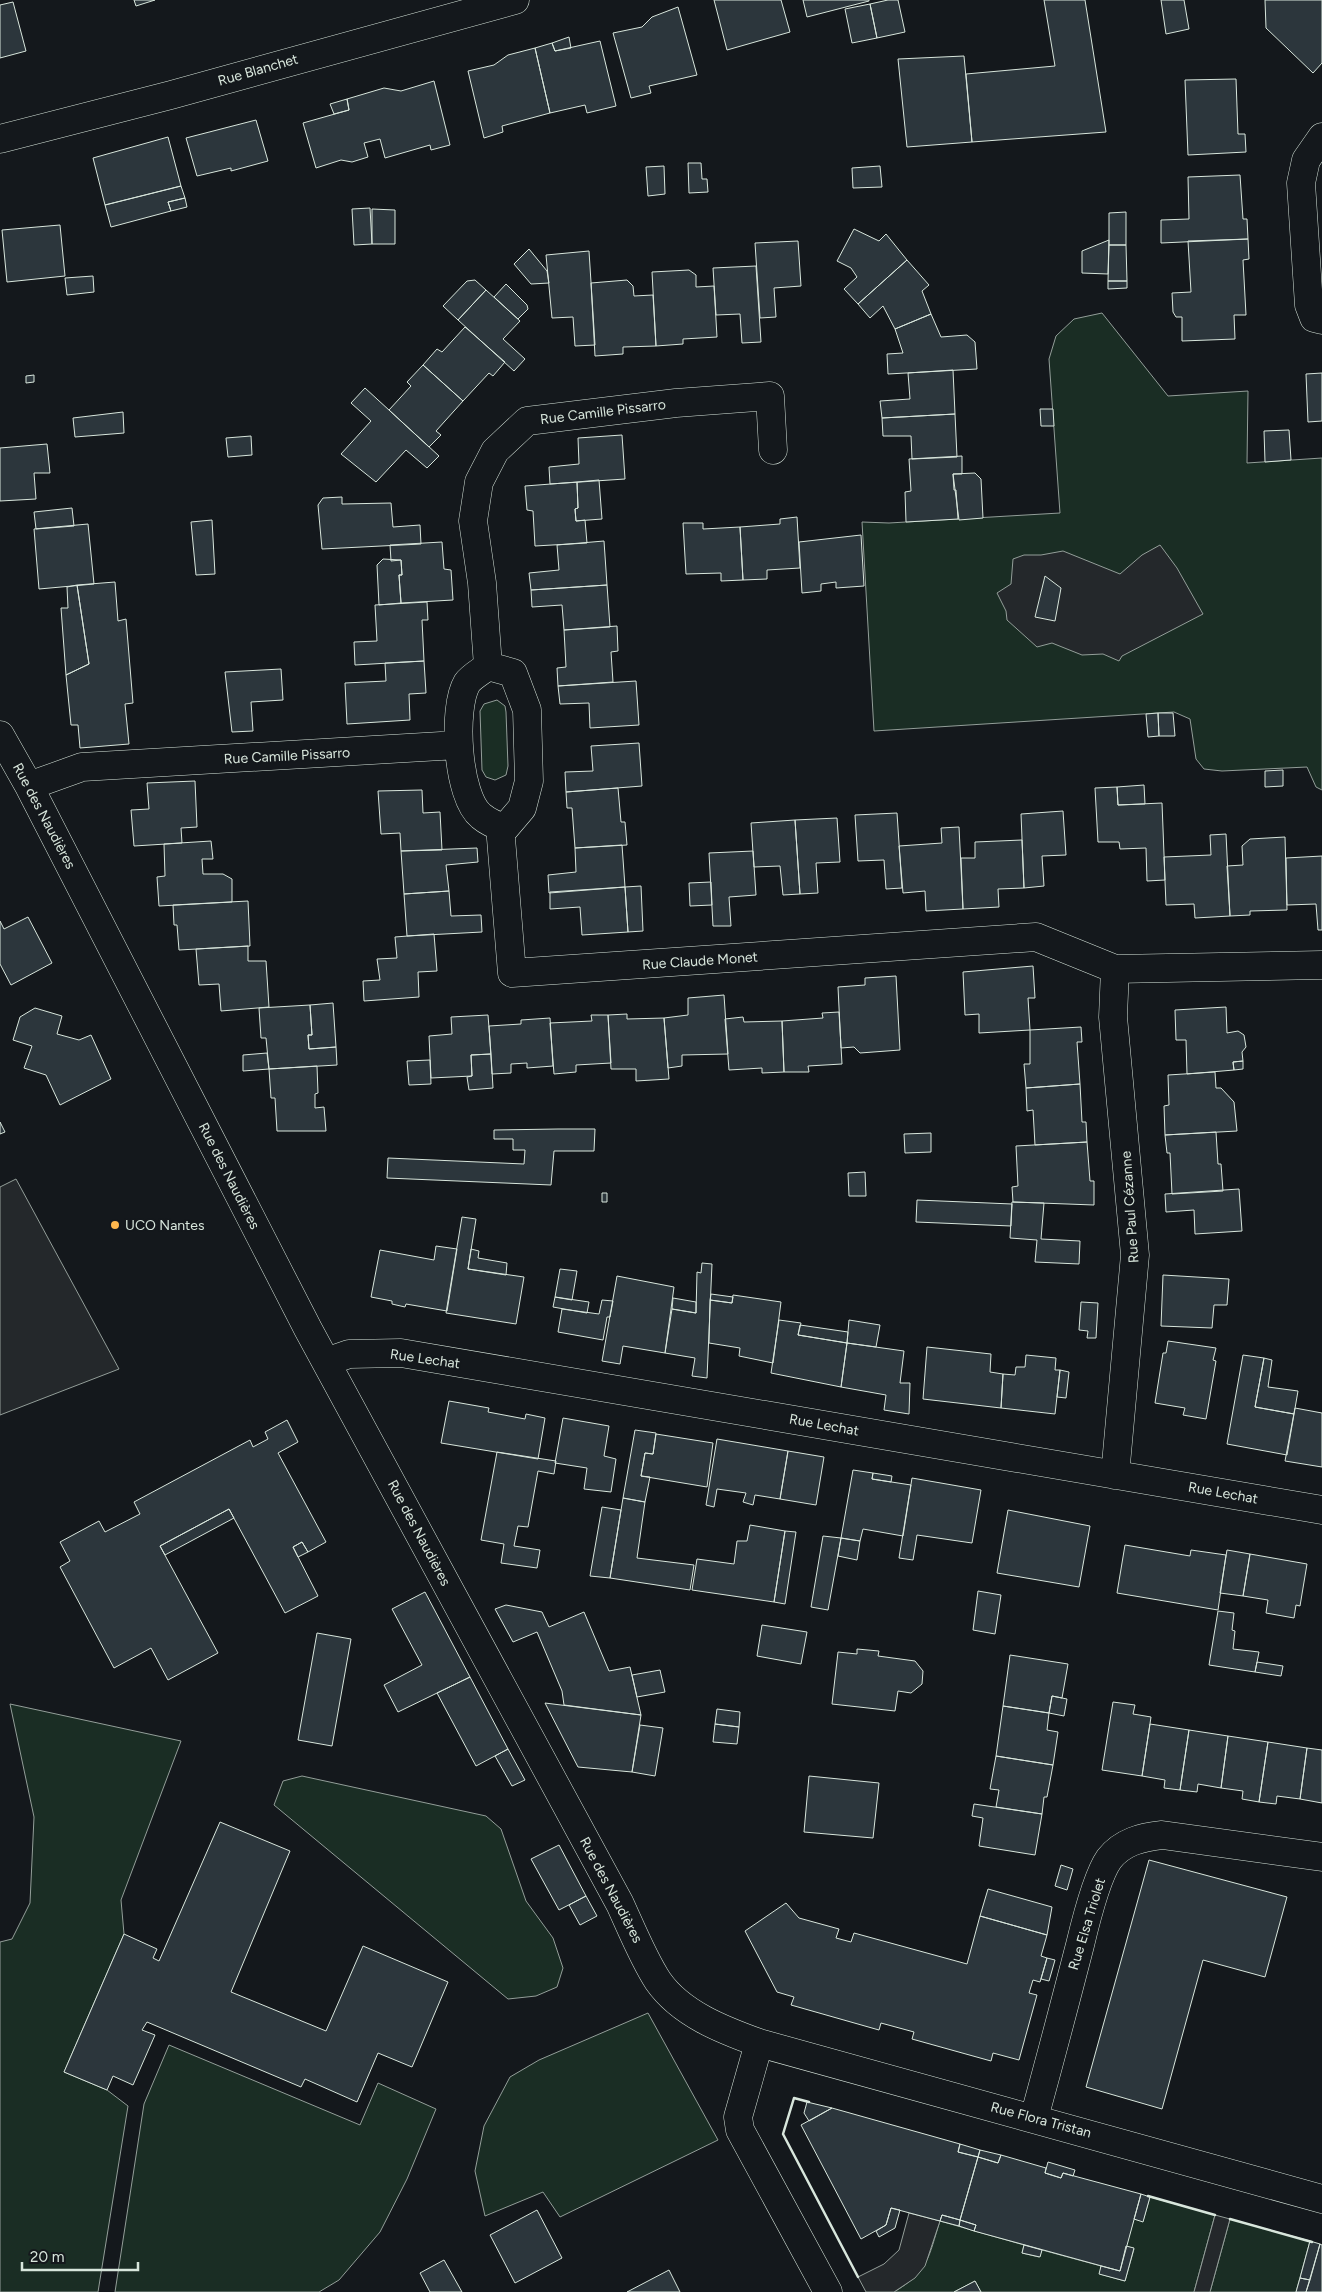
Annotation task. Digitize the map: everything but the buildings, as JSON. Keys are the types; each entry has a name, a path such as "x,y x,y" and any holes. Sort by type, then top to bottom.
{"street":[{"name":"Rue Blanchet","path":"0,139 171,95 515,0"},
{"path":"1322,136 1306,160 1301,182 1309,305 1314,318 1322,320"},
{"name":"Rue Camille Pissarro","path":"488,666 482,583 473,521 479,482 495,450 527,420 770,396 773,450"},
{"path":"488,666 513,673 527,710 530,737 529,781 522,808 505,828 480,816 468,794 458,745 460,709 467,682 488,666"},
{"name":"Rue des Naudières","path":"0,734 29,786 326,1362 615,1896 658,1981 675,2000 719,2028 759,2044"},
{"name":"Rue Camille Pissarro","path":"29,786 82,767 458,745"},
{"name":"Rue Claude Monet","path":"500,826 512,973 1036,937 1115,969"},
{"path":"1115,969 1322,965"},
{"name":"Rue Paul Cézanne","path":"1115,969 1114,1017 1135,1256 1115,1475"},
{"name":"Rue Lechat","path":"326,1362 349,1354 400,1353 1322,1510"},
{"name":"Rue Elsa Triolet","path":"1034,2118 1089,1910 1108,1860 1117,1851 1130,1842 1143,1837 1162,1835 1322,1857"},
{"path":"759,2044 738,2117 740,2130 828,2292"},
{"name":"Rue Flora Tristan","path":"759,2044 1034,2118 1322,2199"}],"green space":[{"path":"1102,313 1168,396 1248,391 1247,463 1322,458 1322,790 1316,787 1307,767 1222,771 1204,769 1196,759 1190,719 1174,712 874,731 862,522 889,523 1060,513 1049,359 1056,336 1074,319"},
{"path":"497,700 505,706 506,712 508,766 506,775 495,780 486,777 482,770 480,711 484,704"},
{"path":"10,1704 181,1741 121,1900 124,1934 64,2072 107,2090 128,2106 98,2292 0,2292 0,1942 12,1939 30,1903 34,1817"},
{"path":"302,1776 486,1816 501,1829 526,1901 553,1938 563,1968 557,1987 536,1996 508,1999 274,1805 283,1781"},
{"path":"648,2013 718,2140 560,2217 543,2192 485,2216 475,2171 484,2126 510,2077 539,2060"},
{"path":"169,2045 360,2125 378,2083 436,2109 407,2179 380,2232 339,2280 319,2292 115,2292 144,2104"},
{"path":"1150,2197 1215,2215 1194,2292 981,2292 975,2281 954,2292 894,2292 921,2270 926,2262 940,2221 1024,2245 1022,2253 1039,2257 1042,2250 1101,2266 1100,2274 1125,2281 1134,2249 1126,2246 1134,2219 1143,2221"},
{"path":"1230,2219 1310,2241 1296,2292 1210,2292"}],"shaded area":[{"path":"1160,545 1177,568 1203,614 1122,656 1119,661 1103,654 1082,655 1052,643 1037,647 1007,620 1006,611 997,593 1011,584 1013,559 1024,555 1041,555 1063,551 1120,574 1142,555"},
{"path":"16,1179 119,1369 0,1415 0,1187"},
{"path":"909,2213 940,2221 925,2266 915,2278 894,2292 866,2292 858,2277 884,2264 899,2250"},
{"path":"1215,2215 1230,2219 1210,2292 1194,2292"}],"wall":[{"path":"809,2102 794,2098 783,2134 858,2277"},
{"path":"1148,2196 1215,2215"},
{"path":"1230,2219 1312,2242"}],"place":[{"name":"UCO Nantes","path":"115,1225"}]}
